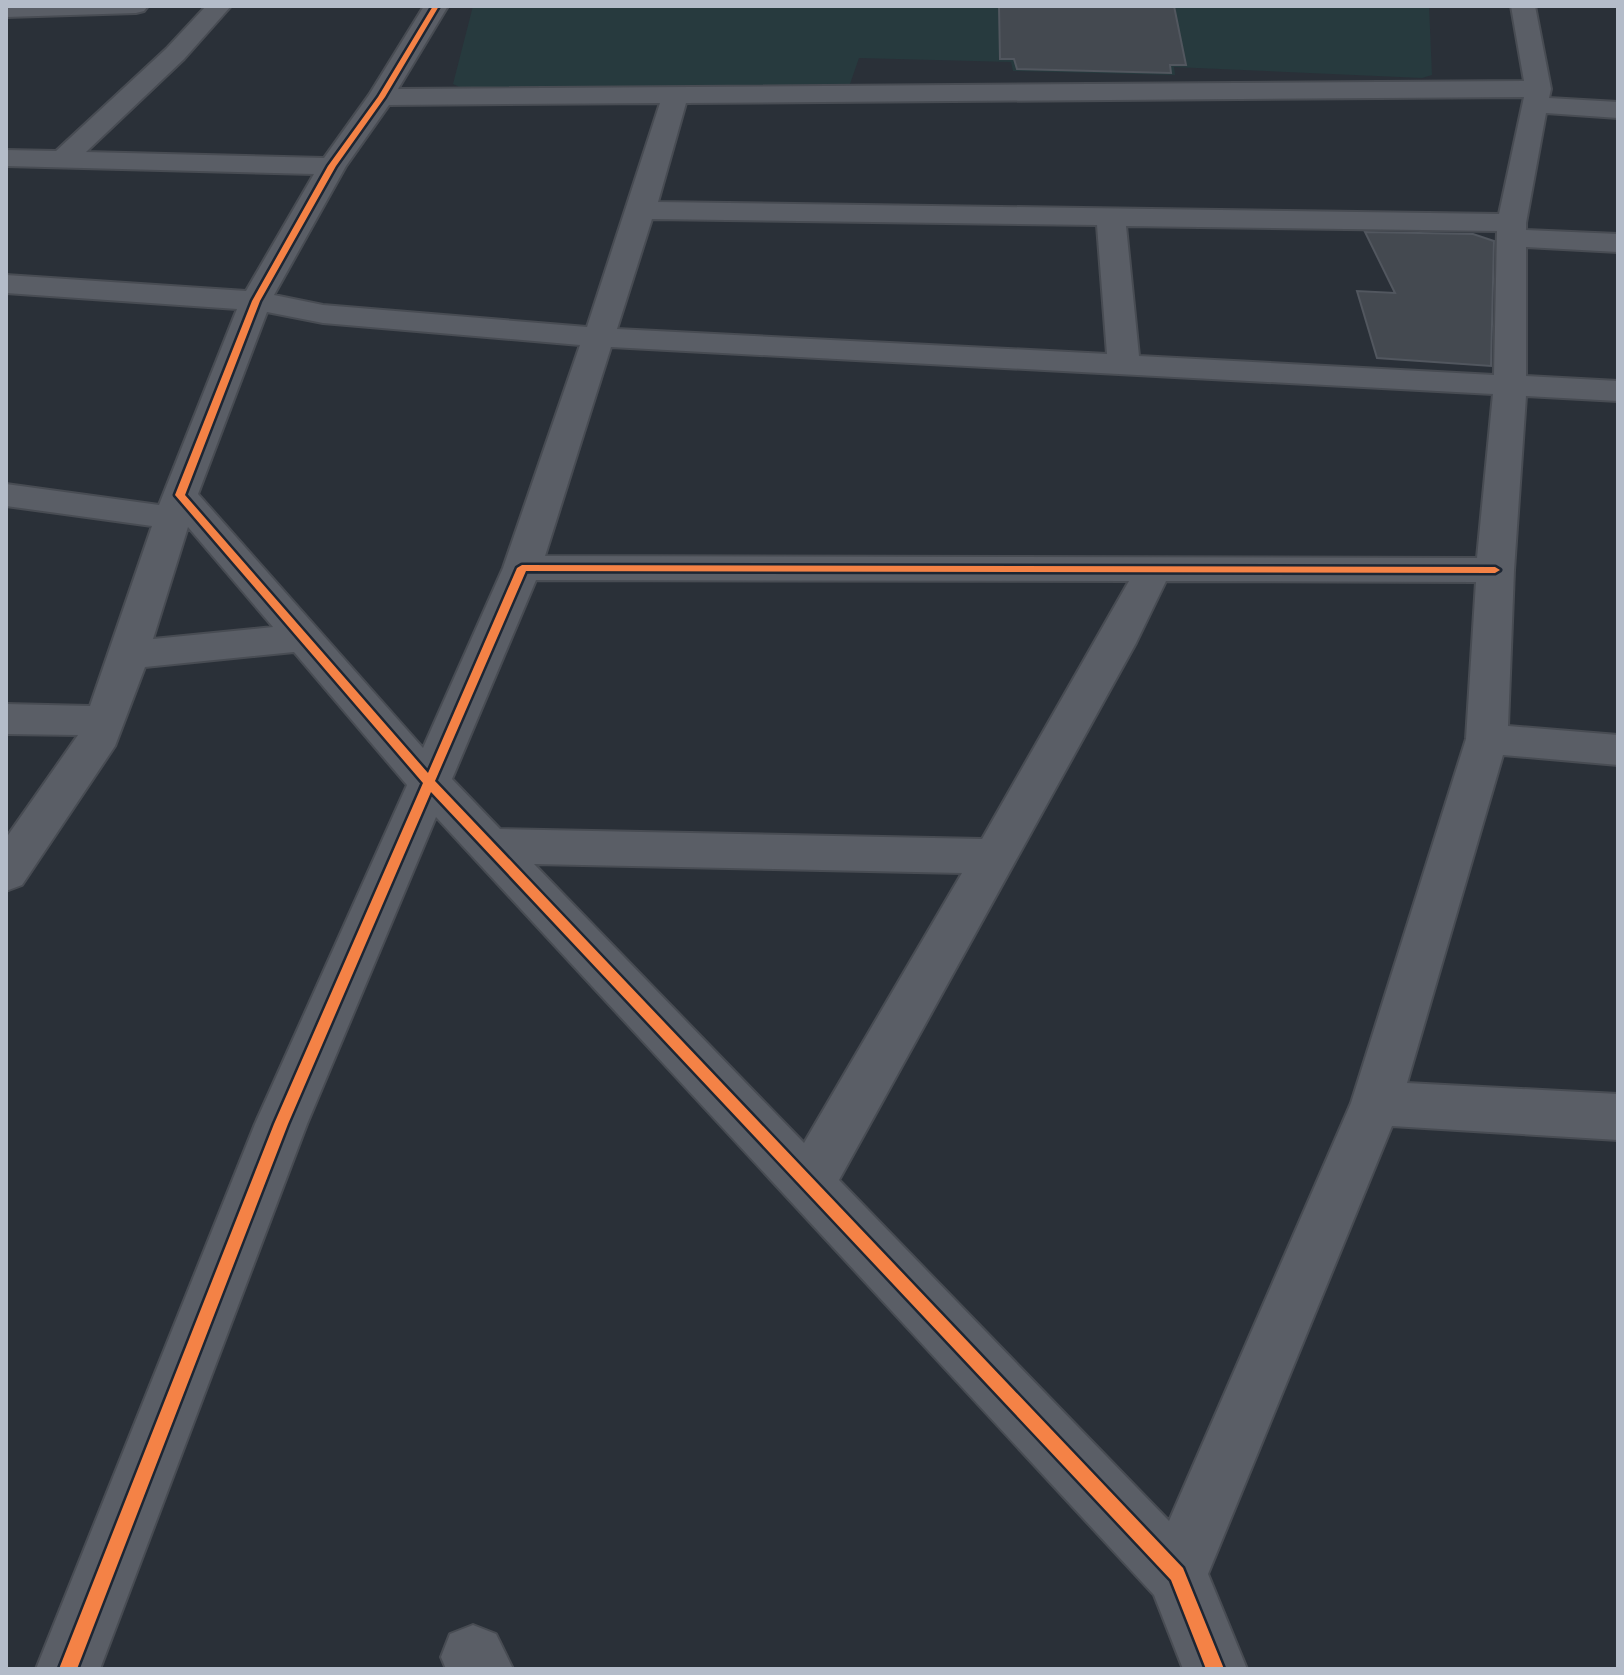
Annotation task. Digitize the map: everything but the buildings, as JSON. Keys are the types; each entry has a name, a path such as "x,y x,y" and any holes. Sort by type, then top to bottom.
{"street":[{"path":"6,10 124,6"},
{"path":"61,161 175,54 219,6"},
{"path":"6,873 94,746 128,655 176,507 256,301 332,166 381,97 436,6"},
{"path":"1177,1574 1376,1103 1487,739 1495,570 1510,383 1512,230 1538,97 1523,6"},
{"path":"68,1669 281,1124 522,568 641,210 675,96"},
{"path":"381,97 1538,97 1618,110"},
{"path":"6,158 332,166"},
{"path":"641,210 1111,217 1512,230 1618,243"},
{"path":"1111,217 1124,363"},
{"path":"6,284 256,301 323,314 598,337 1618,391"},
{"path":"6,495 176,507 301,638 428,781 1177,1574 1215,1669"},
{"path":"522,568 1495,570"},
{"path":"809,1184 1116,643 1154,569"},
{"path":"128,655 301,638"},
{"path":"6,719 104,721"},
{"path":"1487,739 1618,750"},
{"path":"490,846 994,856"},
{"path":"1376,1103 1618,1117"}],"green space":[{"path":"473,6 1429,6 1432,75 1422,78 1174,67 1175,75 1013,71 1011,62 859,58 850,84 466,90 453,84"}],"cycle path":[{"path":"436,6 381,97 332,166 256,301 180,495 428,781 1177,1574 1215,1669"},
{"path":"68,1669 281,1124 522,568 1495,570"}]}
